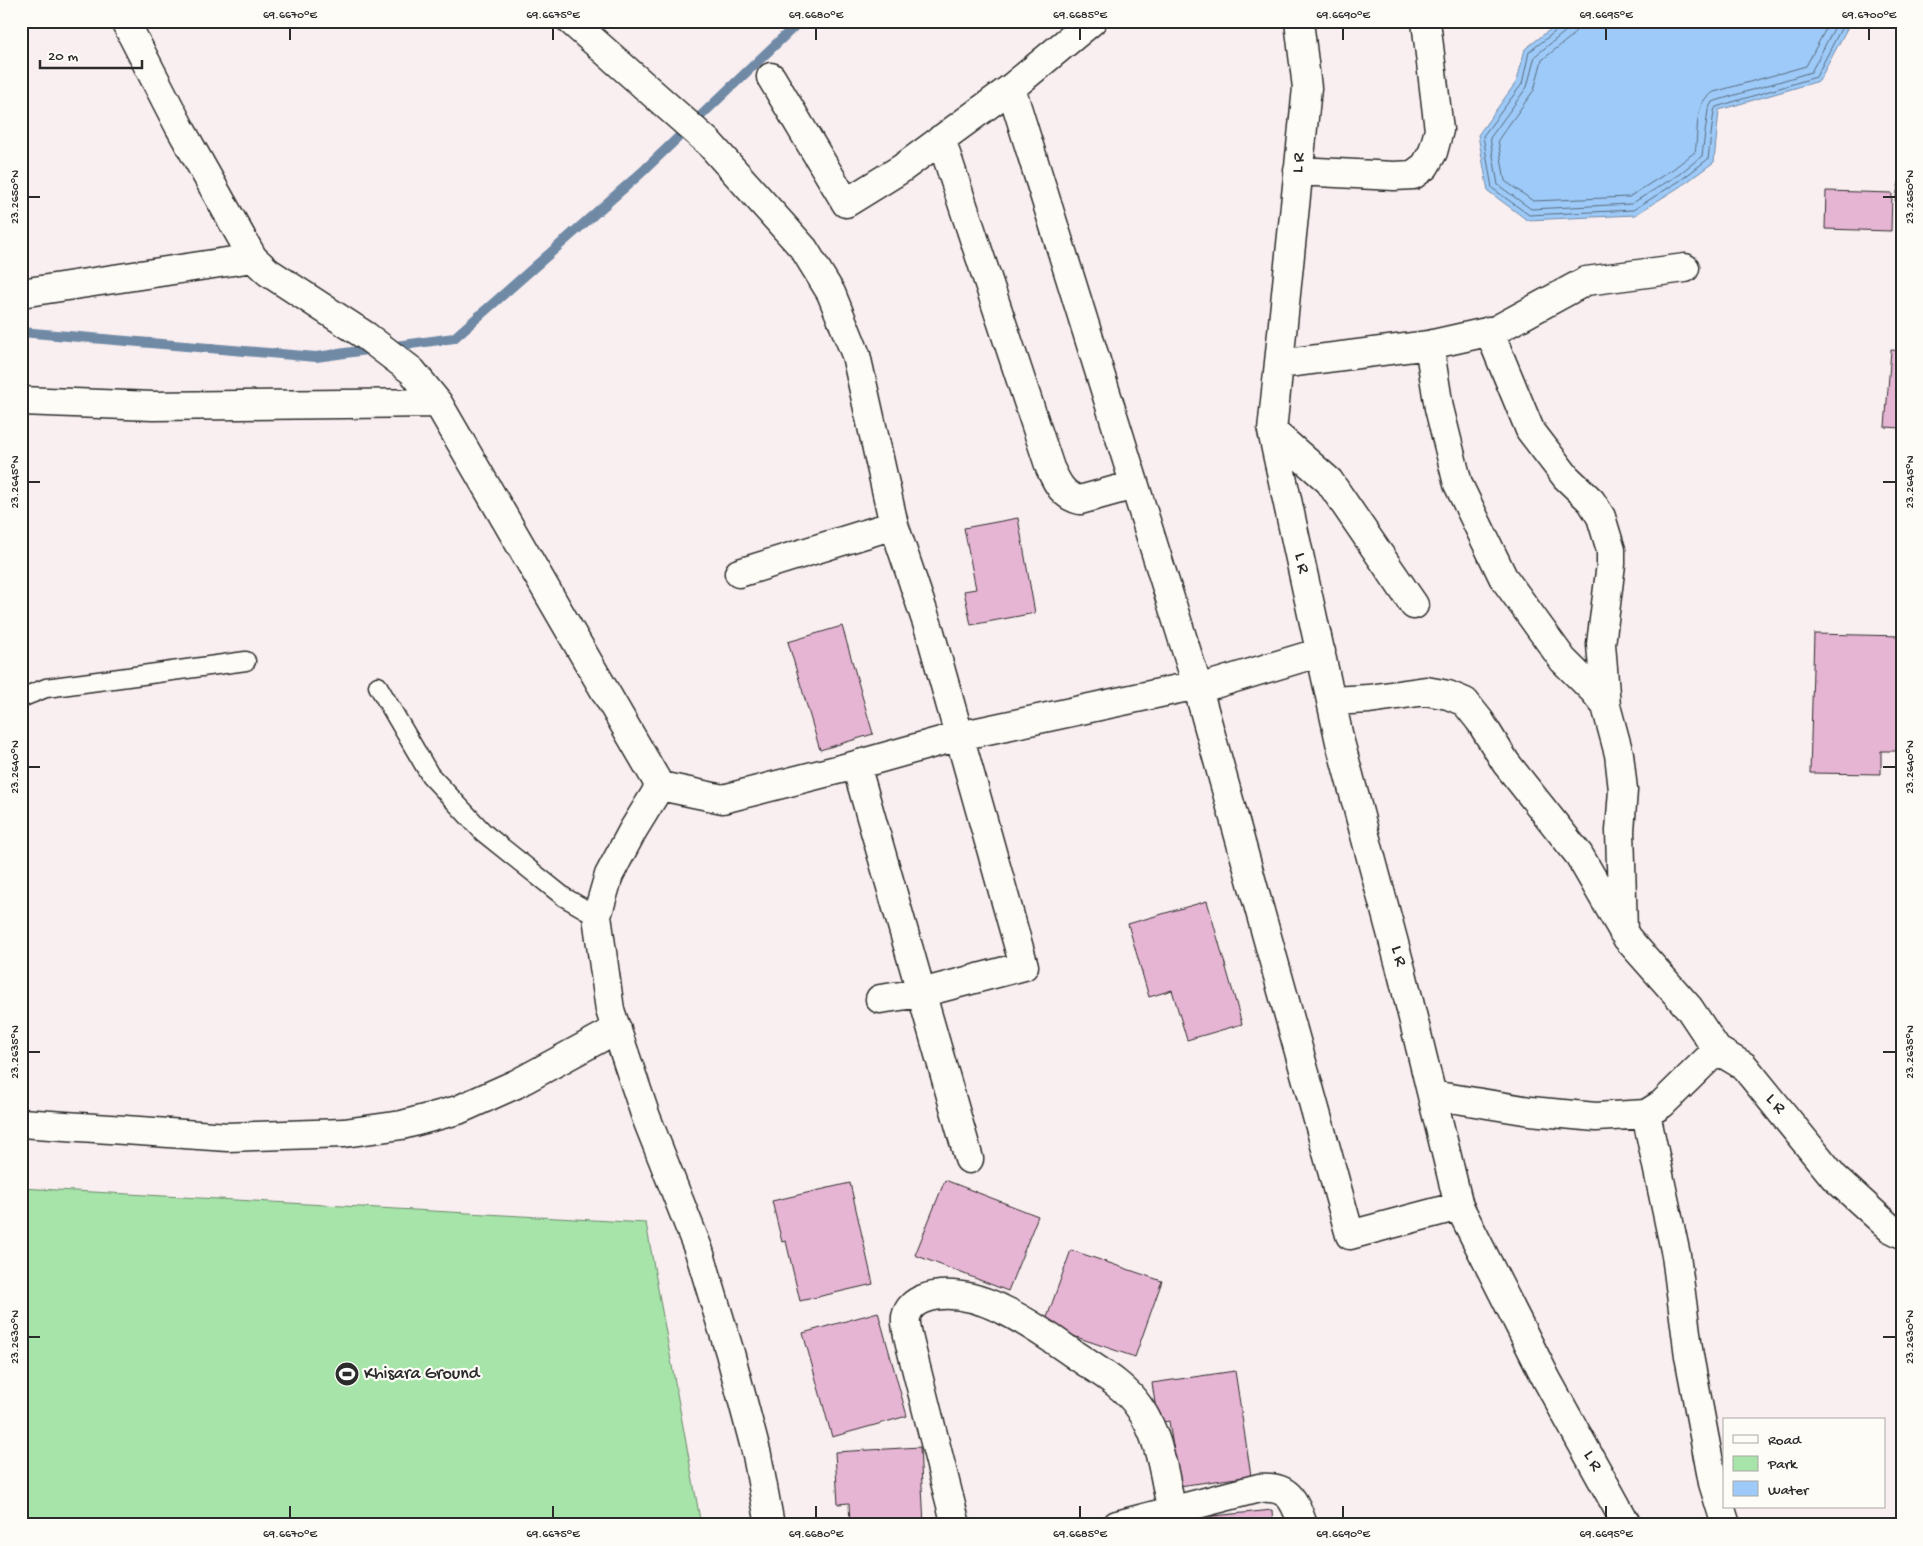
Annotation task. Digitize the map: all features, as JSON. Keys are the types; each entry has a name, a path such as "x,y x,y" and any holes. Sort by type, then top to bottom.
{"street":[{"path":"125,21 179,126 253,258 268,272 366,336 412,371 438,403 660,786 723,799 959,736 1197,687 1321,652"},
{"path":"570,21 709,143 804,250 831,293 856,355 894,525 930,632 1024,966 921,992 880,999"},
{"path":"771,77 846,203 901,169 1011,88 1092,21"},
{"name":"L R","path":"1299,21 1307,88 1272,431 1340,742 1402,973 1459,1206 1547,1380 1627,1525"},
{"path":"1298,171 1394,176 1413,175 1425,166 1433,152 1439,130 1426,21"},
{"path":"1011,88 1197,687 1350,1235 1459,1206"},
{"path":"941,139 1056,482 1064,493 1080,500 1134,485"},
{"path":"21,294 253,258"},
{"path":"1279,364 1429,345 1496,330 1586,281 1685,268"},
{"path":"1489,331 1530,430 1566,477 1591,501 1601,517 1608,534 1611,564 1601,644 1606,706 1619,754 1623,790 1620,831 1624,932"},
{"path":"1429,345 1439,408 1458,484 1503,577 1564,660 1606,706"},
{"path":"21,400 153,406 438,403"},
{"path":"1272,431 1329,481 1414,605"},
{"path":"738,573 894,525"},
{"path":"1331,701 1369,699 1426,691 1448,695 1465,702 1480,721 1506,764 1579,855 1624,932 1689,1008 1717,1050 1662,1104 1646,1114 1596,1117 1549,1113 1432,1094"},
{"path":"856,765 969,1160"},
{"path":"660,786 633,830 609,875 597,916 610,1010 646,1117 699,1251 730,1353 757,1455 770,1525"},
{"path":"21,1123 228,1137 344,1133 402,1125 466,1107 516,1084 617,1029"},
{"name":"L R","path":"1717,1050 1744,1066 1834,1177 1890,1228 1902,1234"},
{"path":"1646,1114 1676,1255 1689,1356 1713,1482 1726,1525"},
{"path":"956,1525 910,1344 906,1318 909,1309 916,1301 931,1296 969,1298 1022,1318 1119,1385 1139,1407 1156,1435 1172,1512"},
{"path":"1134,1523 1272,1486 1281,1489 1294,1502 1303,1525"}],"lane":[{"path":"21,698 46,688 246,661"},
{"path":"378,686 430,775 484,833 564,897 597,916"}],"green space":[{"name":"Khisara Ground","path":"21,1188 646,1223 701,1525 21,1525"}],"water":[{"path":"1561,21 1851,21 1819,81 1719,110 1714,162 1684,184 1635,215 1527,220 1488,191 1478,135 1517,81 1525,49"}],"building":[{"path":"1902,169 1902,202 1895,201"},
{"path":"1826,191 1892,193 1891,231 1825,229"},
{"path":"1891,350 1902,351 1902,428 1885,427"},
{"path":"1018,518 1035,613 971,625 964,591 976,589 964,528"},
{"path":"842,626 873,734 820,750 788,642"},
{"path":"1814,634 1902,636 1902,751 1881,751 1881,774 1810,773"},
{"path":"1207,901 1242,1024 1187,1040 1172,990 1149,997 1128,924"},
{"path":"945,1180 1038,1216 1008,1291 915,1255"},
{"path":"850,1183 873,1284 800,1301 786,1241 782,1242 772,1201"},
{"path":"1071,1250 1162,1281 1135,1357 1044,1326"},
{"path":"878,1312 907,1416 832,1437 803,1333"},
{"path":"1235,1371 1251,1476 1179,1486 1169,1421 1158,1423 1152,1383"},
{"path":"920,1447 924,1525 850,1525 849,1503 838,1504 835,1452"},
{"path":"1272,1510 1273,1525 1175,1525 1175,1520"}],"waterway":[{"path":"21,332 316,357 454,338 641,173 800,21"}],"place":[{"name":"Khisara Ground","path":"347,1374"}]}
